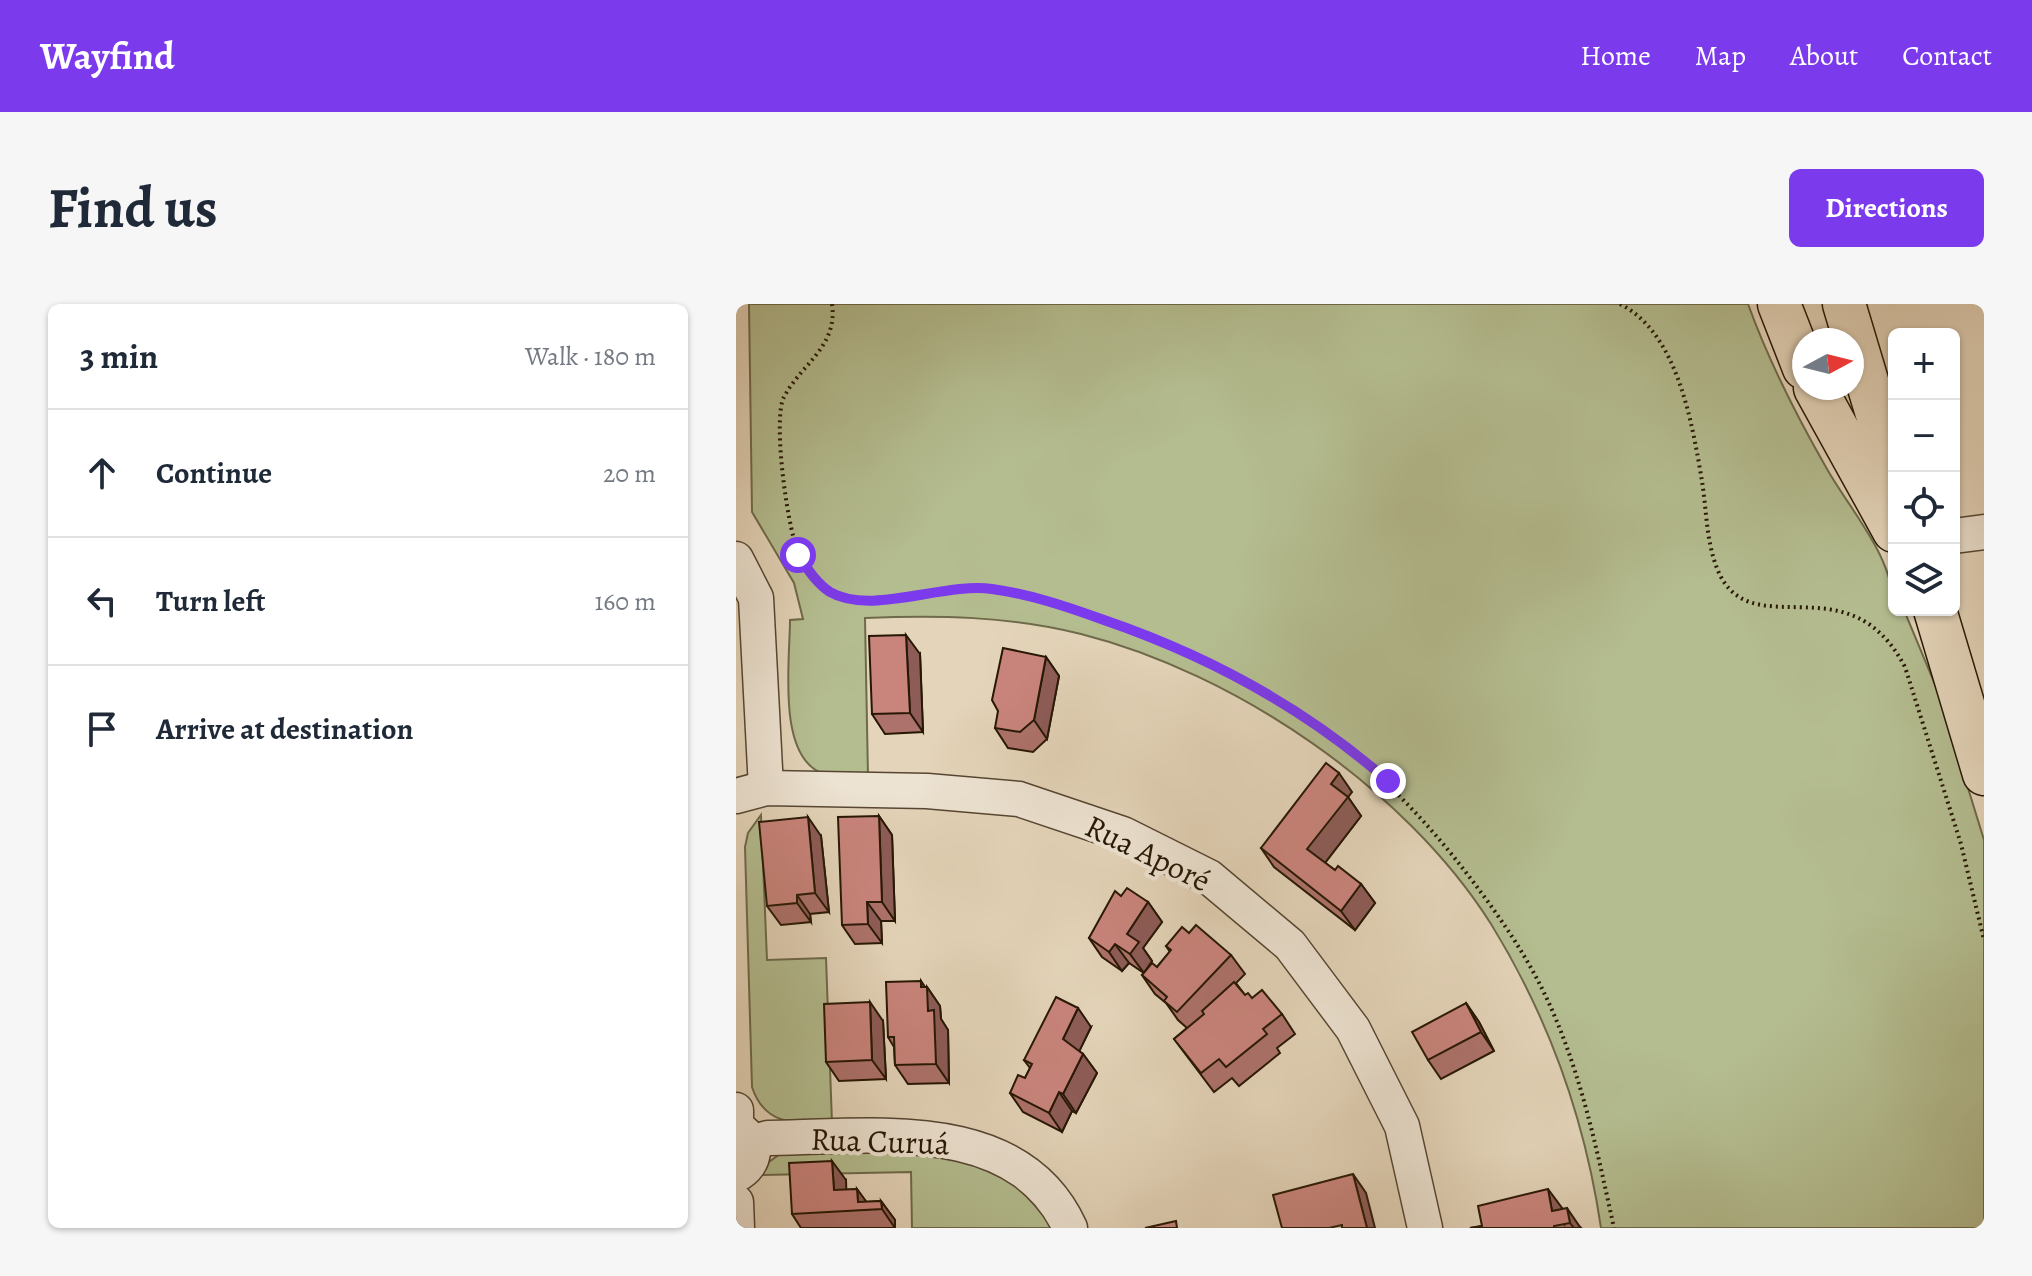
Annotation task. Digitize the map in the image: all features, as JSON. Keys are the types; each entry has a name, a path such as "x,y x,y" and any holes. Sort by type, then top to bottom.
{"main road":[{"path":"1779,304 1792,337"},
{"path":"1844,304 1888,451"},
{"path":"1822,400 1888,520"},
{"path":"1937,616 1984,774"}],"street":[{"path":"1960,535 1984,532"},
{"path":"736,559 756,598 763,671 751,792"},
{"name":"Rua Aporé","path":"751,792 927,791 1019,799 1123,834 1209,877 1290,945 1353,1029 1402,1126 1425,1228"},
{"path":"736,1110 750,1165 736,1175"},
{"name":"Rua Curuá","path":"744,1135 768,1138 917,1136 973,1145 1023,1170 1063,1215 1070,1228"},
{"path":"736,1202 737,1228"}],"path":[{"path":"832,304 827,338 814,361 784,395 777,419 792,530 798,555 812,576 831,592 854,599 880,599 941,589 989,588 1075,610 1180,647 1315,721 1353,750 1423,818 1523,953 1548,1000 1584,1098 1614,1228"},
{"path":"1620,304 1655,334 1671,364 1696,453 1710,539 1719,571 1727,586 1740,598 1756,605 1850,612 1878,629 1894,646 1905,667 1961,844 1984,940"}],"green space":[{"path":"749,304 1748,304 1774,367 1805,429 1879,554 1888,576 1888,616 1906,616 1939,694 1984,840 1984,1228 1601,1228 1585,1148 1562,1070 1512,960 1455,874 1412,827 1364,783 1312,743 1256,707 1198,677 1139,652 1081,634 1027,623 946,617 865,618 868,777 824,774 809,764 798,749 792,729 788,682 790,620 803,619 794,583 752,512"},
{"path":"761,815 767,960 826,958 832,1123 795,1122 774,1116 765,1110 752,1087 745,847 748,833"},
{"path":"910,1145 991,1170 1021,1191 1053,1228 912,1228 911,1172 759,1175 766,1164 783,1152"}],"building":[{"path":"906,635 910,713 872,714 869,636"},
{"path":"1003,648 1046,657 1034,720 1020,732 995,728 998,711 992,700"},
{"path":"1326,763 1339,773 1331,784 1348,797 1307,849 1335,870 1338,866 1361,884 1341,911 1261,848"},
{"path":"879,816 882,902 867,902 868,924 842,925 838,817"},
{"path":"808,817 815,893 797,895 797,903 767,906 759,822"},
{"path":"1127,888 1148,902 1127,934 1139,942 1130,954 1115,944 1109,952 1089,938 1115,891 1121,896"},
{"path":"1196,925 1231,955 1177,1012 1164,1001 1167,997 1142,975 1152,963 1157,967 1171,950 1166,946 1182,927 1189,933"},
{"path":"921,981 921,987 927,987 928,1011 934,1010 936,1064 895,1065 894,1037 888,1037 886,982"},
{"path":"1234,982 1245,995 1248,993 1252,998 1262,990 1282,1014 1263,1029 1267,1034 1226,1067 1219,1059 1201,1073 1174,1039 1204,1014 1202,1011"},
{"path":"1056,997 1078,1008 1063,1039 1083,1054 1063,1094 1059,1092 1049,1113 1010,1093 1018,1075 1025,1078 1032,1064 1024,1060"},
{"path":"870,1002 872,1060 826,1062 824,1004"},
{"path":"1466,1003 1481,1032 1428,1060 1412,1032"},
{"path":"832,1161 834,1190 857,1189 858,1202 881,1201 882,1209 792,1214 789,1163"},
{"path":"1353,1174 1367,1228 1342,1228 1342,1225 1282,1228 1273,1195"},
{"path":"1548,1189 1552,1211 1567,1208 1570,1223 1554,1228 1470,1228 1482,1226 1478,1206"},
{"path":"1176,1221 1177,1228 1145,1228"}],"route":[{"path":"798,555 821,585 842,597 866,600 941,589 989,588 1075,610 1180,647 1315,721 1388,781"}]}
